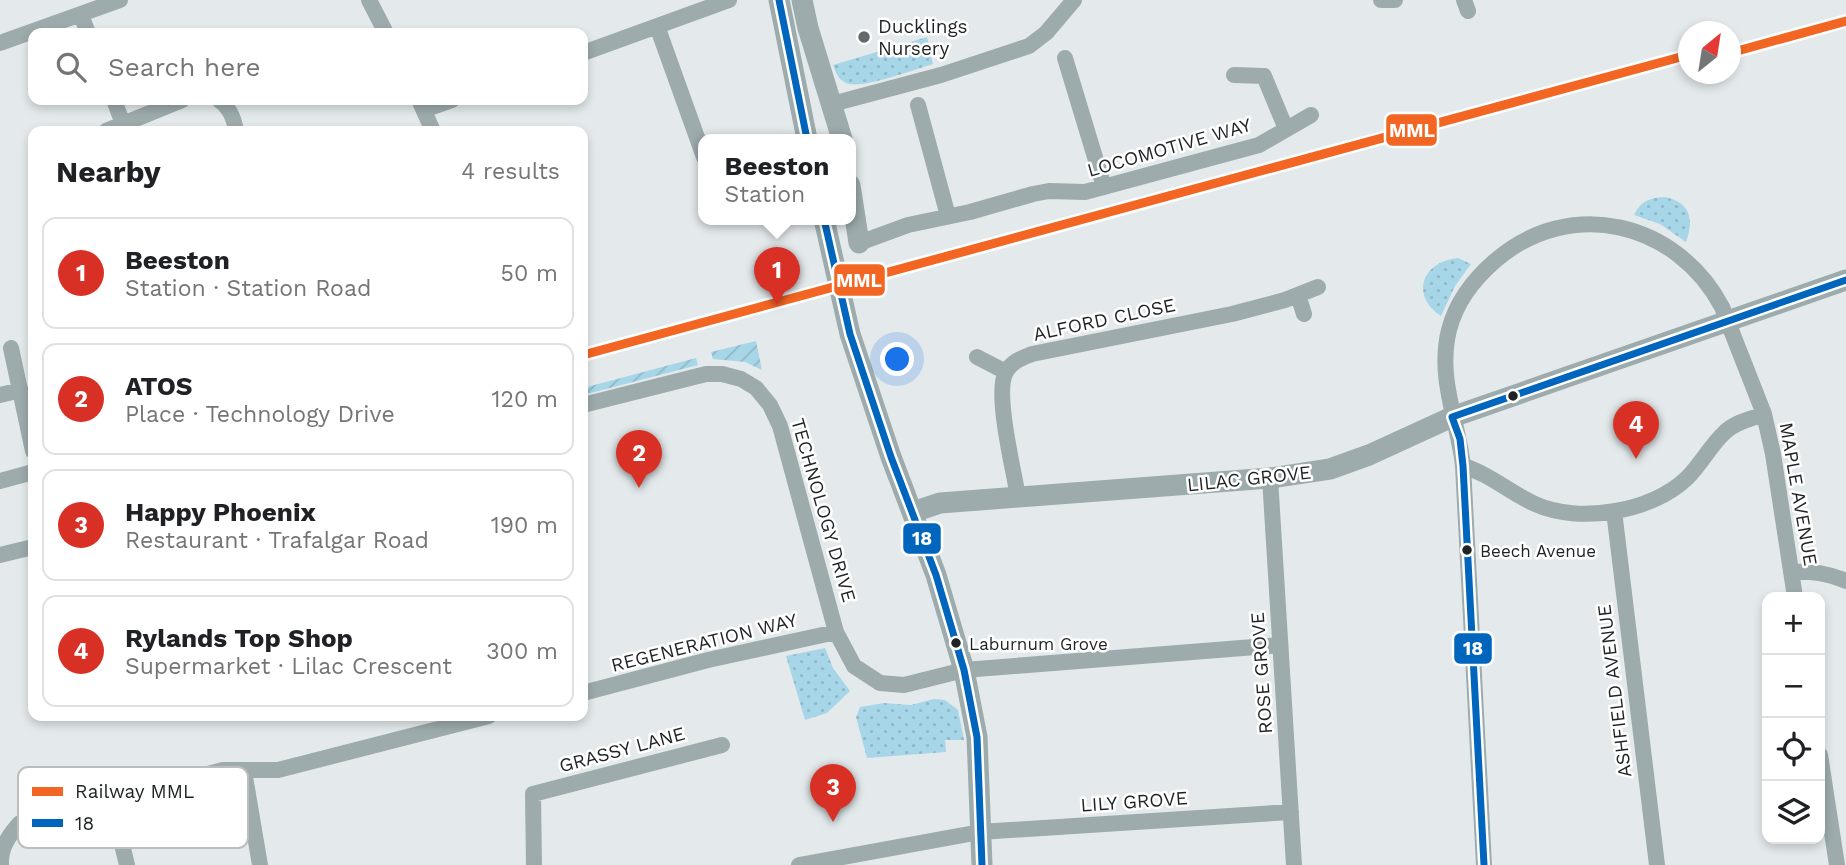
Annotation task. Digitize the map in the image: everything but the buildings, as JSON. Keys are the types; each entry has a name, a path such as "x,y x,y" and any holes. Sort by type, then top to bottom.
{"street":[{"path":"43,28 120,0"},
{"path":"369,0 383,28"},
{"path":"588,51 729,0"},
{"path":"779,0 806,134"},
{"path":"802,0 841,134"},
{"path":"832,104 941,75 1029,46 1046,33 1074,0"},
{"path":"1381,0 1395,0"},
{"path":"81,15 86,28"},
{"path":"657,26 698,140"},
{"path":"0,43 28,33"},
{"path":"1065,58 1104,187"},
{"path":"1234,75 1264,76 1286,129"},
{"path":"116,105 123,124"},
{"path":"118,126 170,105"},
{"path":"226,105 232,114 235,126"},
{"path":"422,105 431,126"},
{"path":"918,105 948,216"},
{"name":"LOCOMOTIVE WAY","path":"859,243 908,225 970,212 1033,194 1049,191 1085,192 1259,145 1311,115"},
{"path":"856,224 859,243"},
{"path":"825,225 850,334 891,457 936,575 964,670 976,737 982,865"},
{"name":"MAPLE AVENUE","path":"1452,417 1447,393 1449,330 1467,292 1490,265 1537,235 1577,225 1620,226 1656,240 1688,261 1715,294 1764,414 1773,454 1794,592"},
{"name":"LILAC GROVE","path":"913,512 940,503 1270,478 1330,468 1369,455 1452,417 1846,280"},
{"name":"ALFORD CLOSE","path":"1006,372 1016,360 1032,354 1232,314 1318,287"},
{"path":"1298,295 1304,314"},
{"path":"11,348 28,426"},
{"path":"977,357 1006,372 1001,391 1018,497"},
{"name":"TECHNOLOGY DRIVE","path":"588,404 706,374 732,376 756,388 770,405 780,426 835,632 854,666 880,683 904,685 964,670"},
{"path":"0,396 21,390"},
{"path":"1463,466 1478,470 1513,493 1538,505 1560,511 1614,511 1646,504 1664,495 1686,480 1726,431 1764,414"},
{"path":"1452,417 1460,439 1463,466 1484,865"},
{"path":"0,481 28,473"},
{"name":"ROSE GROVE","path":"1270,478 1294,865"},
{"name":"ASHFIELD AVENUE","path":"1614,511 1657,865"},
{"path":"0,555 28,548"},
{"path":"1791,572 1812,571 1846,581"},
{"name":"REGENERATION WAY","path":"588,692 708,660 835,632"},
{"path":"964,670 1280,645"},
{"path":"248,771 278,770 469,721"},
{"name":"GRASSY LANE","path":"534,865 533,794 722,745"},
{"path":"1824,781 1837,865"},
{"path":"248,794 260,865"},
{"name":"LILY GROVE","path":"799,865 981,832 1291,812"},
{"path":"1,865 4,832"}],"shaded area":[{"path":"927,37 933,64 889,78 864,84 846,83 839,78 833,65"},
{"path":"1665,197 1680,203 1688,213 1690,226 1686,242 1660,224 1634,215 1646,201"},
{"path":"1458,258 1471,264 1455,286 1441,316 1431,308 1425,298 1424,280 1436,265"},
{"path":"756,341 762,370 745,362 713,359 711,352"},
{"path":"696,358 698,365 588,394 588,387"},
{"path":"825,648 833,668 850,691 827,713 805,720 786,656"},
{"path":"934,699 945,700 958,710 964,740 945,740 946,752 867,758 856,717 860,707 884,703 911,705"}],"rail line":[{"name":"MML","path":"1741,50 1846,21"},
{"name":"MML","path":"588,354 1678,58"}],"transit line":[{"name":"18","path":"779,0 806,134"},
{"name":"18","path":"825,225 850,334 891,457 936,575 964,670 977,737 982,865"},
{"name":"18","path":"1484,865 1463,466 1460,439 1452,417 1846,280"}],"place":[{"name":"Ducklings Nursery","path":"864,37"},
{"name":"Beeston","path":"777,305"},
{"name":"Rylands Top Shop","path":"1636,459"},
{"name":"ATOS","path":"639,488"},
{"name":"Beech Avenue","path":"1467,550"},
{"name":"Laburnum Grove","path":"956,643"},
{"name":"Happy Phoenix","path":"833,822"}]}
